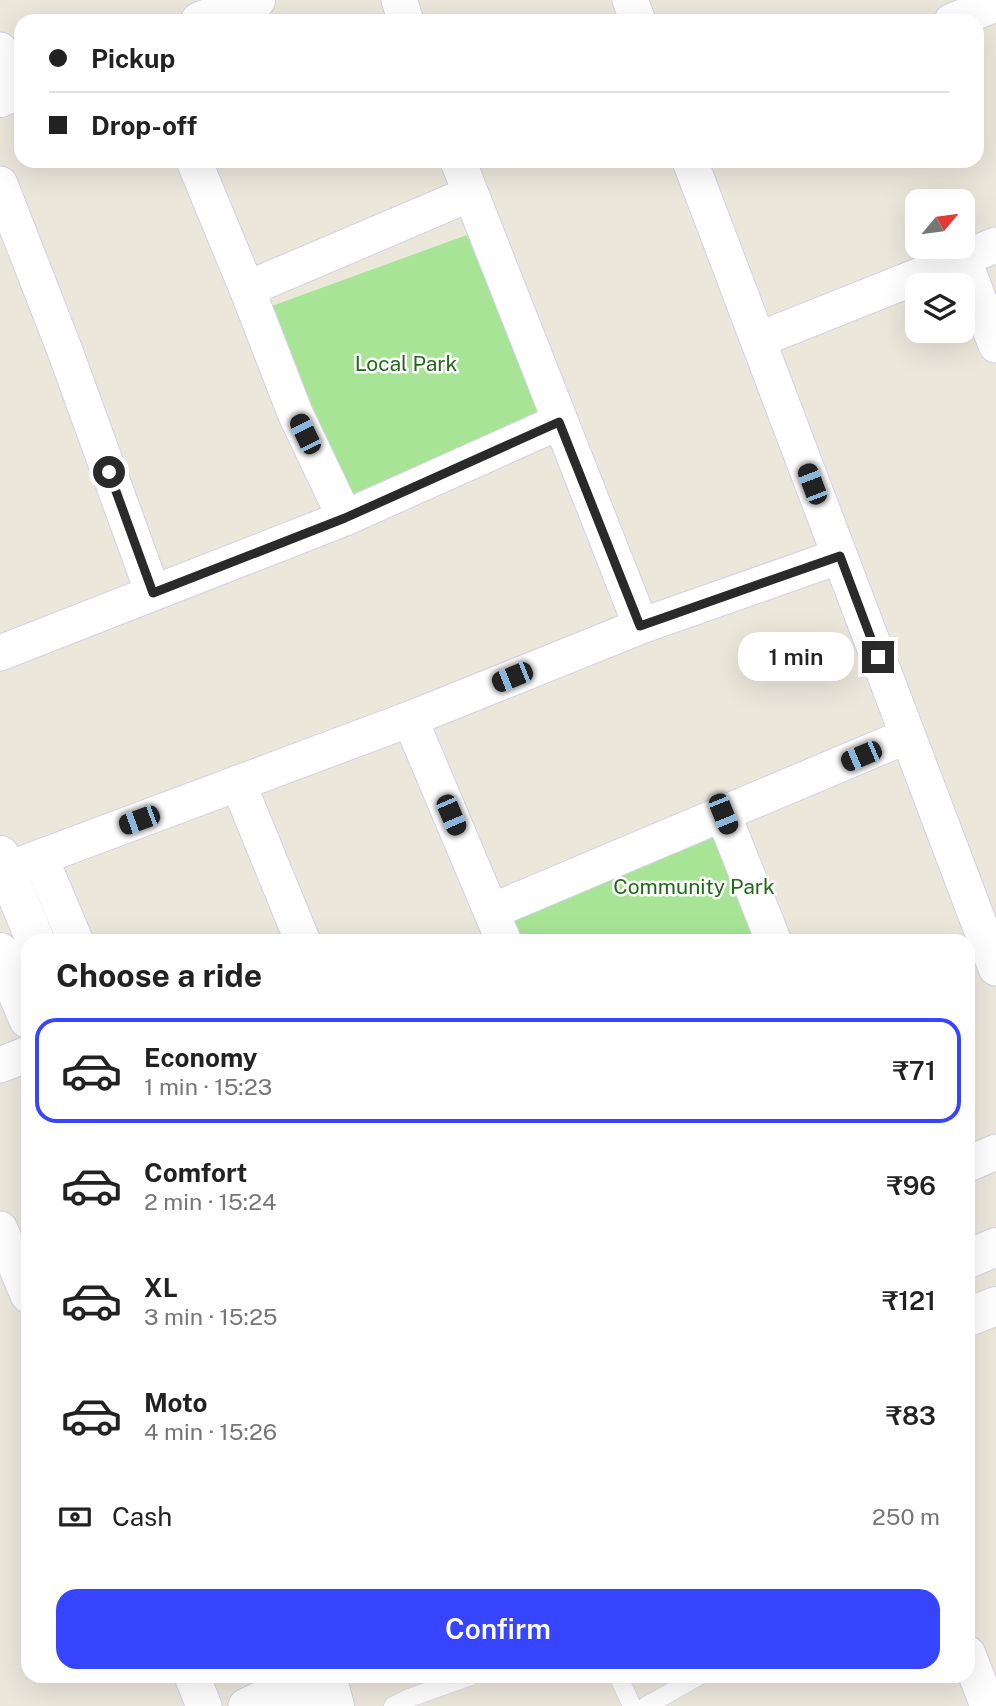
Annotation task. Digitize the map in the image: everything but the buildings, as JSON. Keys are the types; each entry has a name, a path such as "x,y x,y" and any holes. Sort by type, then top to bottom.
{"street":[{"path":"219,14 256,0"},
{"path":"970,14 996,4"},
{"path":"0,50 12,92"},
{"path":"197,168 295,412 345,518"},
{"path":"461,168 640,626"},
{"path":"693,168 908,736 988,923 996,968"},
{"path":"0,184 65,351 153,593"},
{"path":"247,289 470,194"},
{"path":"975,253 996,245"},
{"path":"758,340 960,259"},
{"path":"963,259 996,345"},
{"path":"0,653 345,518 559,422"},
{"path":"15,860 238,783 410,719 640,626 840,556"},
{"path":"410,719 498,926 723,814 908,736"},
{"path":"238,783 300,934"},
{"path":"723,814 771,934"},
{"path":"15,860 34,934"},
{"path":"15,860 70,934"},
{"path":"10,954 21,994"},
{"path":"0,1065 21,1058"},
{"path":"975,1161 996,1152"},
{"path":"0,1229 21,1278"},
{"path":"975,1256 996,1247"},
{"path":"975,1314 996,1306"},
{"path":"975,1672 988,1706"},
{"path":"195,1683 204,1706"},
{"path":"246,1706 305,1685 335,1706"}],"lane":[{"path":"393,1706 451,1683"},
{"path":"621,1683 632,1706"},
{"path":"646,1706 687,1683"}],"green space":[{"name":"Local Park","path":"467,235 539,411 499,432 350,495 269,307"},
{"name":"Community Park","path":"723,814 771,934 501,934 492,911"}],"route":[{"path":"109,472 153,593 345,518 559,422 640,626 840,556 878,657"}]}
